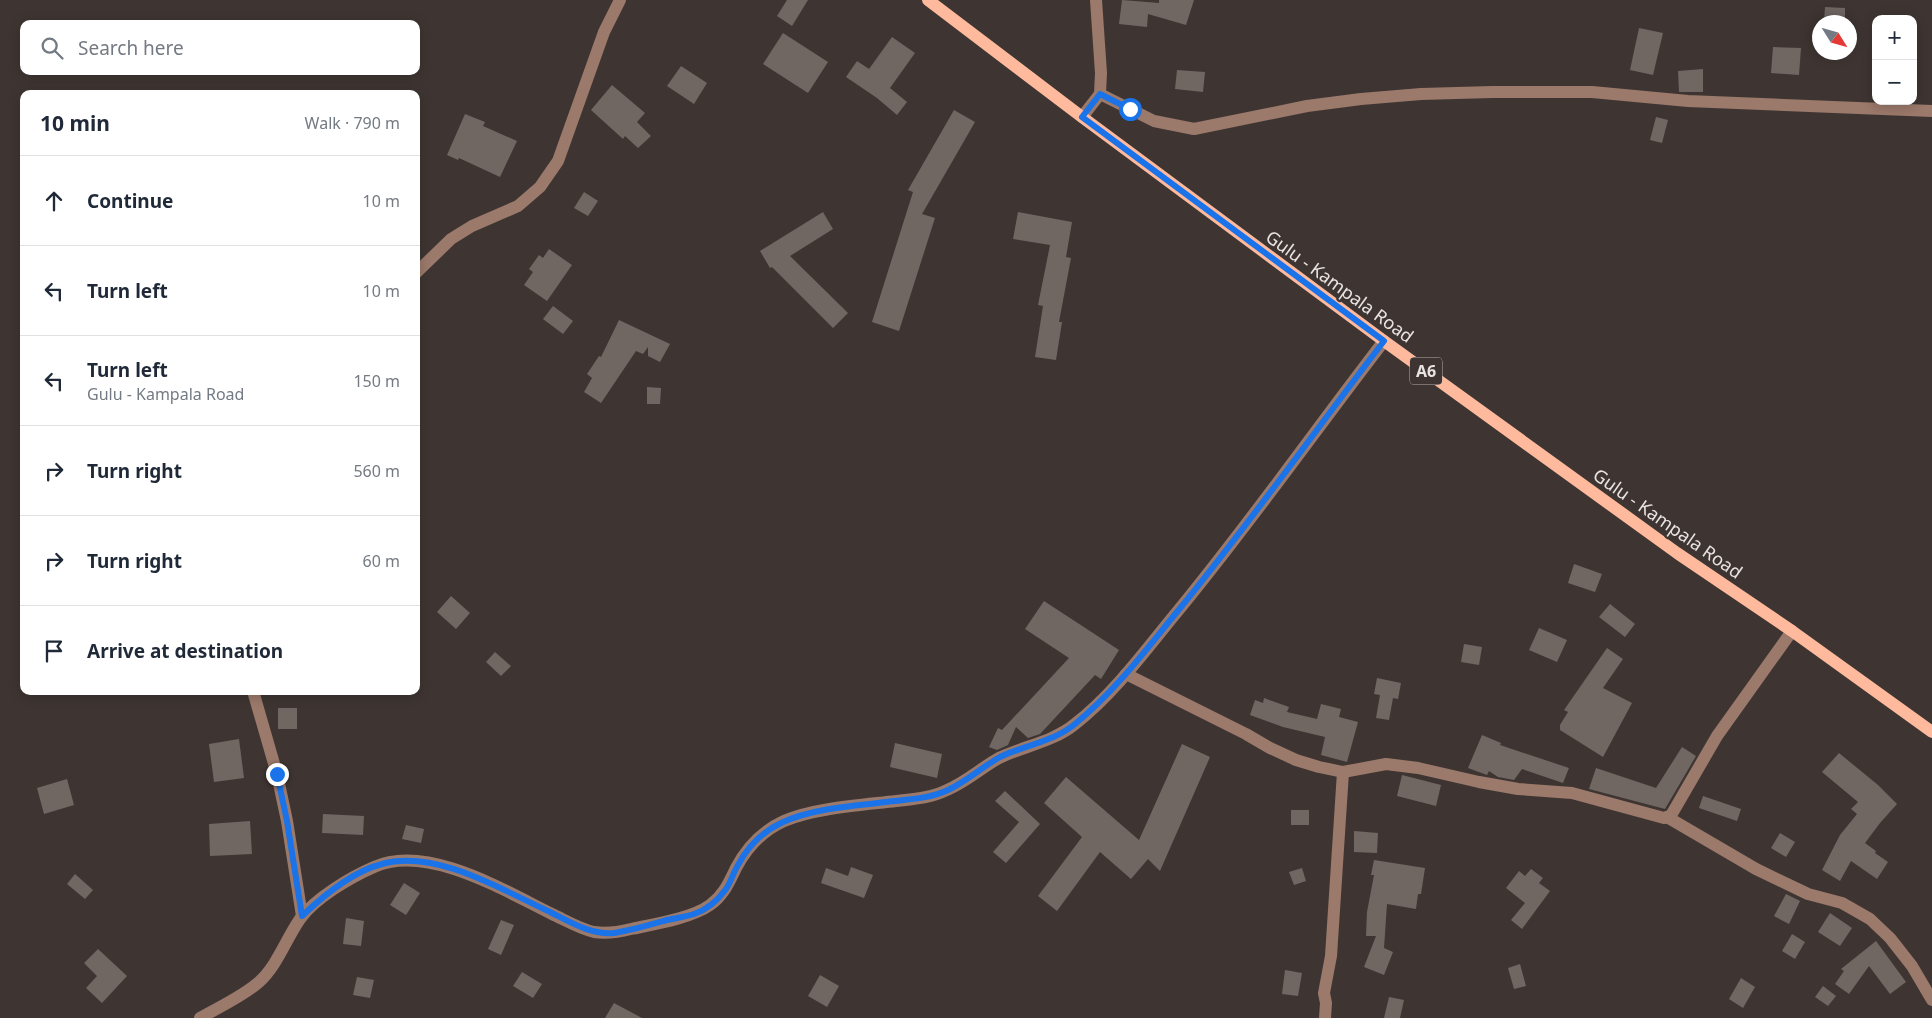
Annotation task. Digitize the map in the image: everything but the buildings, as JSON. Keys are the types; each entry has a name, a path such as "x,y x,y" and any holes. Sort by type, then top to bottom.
{"main road":[{"name":"Gulu - Kampala Road","path":"928,0 1384,341 1676,553 1792,631 1932,732"}],"street":[{"path":"420,270 451,239 472,226 518,206 540,187 558,161 604,32 620,0"},
{"path":"1082,117 1100,94 1101,73 1096,0"},
{"path":"1100,94 1154,121 1194,129 1307,106 1361,99 1421,94 1492,92 1592,92 1688,101 1932,111"},
{"path":"200,1018 259,982 269,970 302,916 319,900 349,880 377,865 413,860 458,871 591,932 611,933 696,914 713,903 726,889 751,845 763,833 778,824 794,817 813,813 929,797 947,790 1002,756 1052,738 1072,727 1096,706 1126,674 1244,528 1384,341"},
{"path":"1667,818 1673,812 1699,765 1725,724 1792,631"},
{"path":"1126,674 1296,760 1343,772 1386,764 1418,768 1518,789 1572,793 1667,818 1756,869 1808,894 1842,903 1870,919 1890,938 1912,966 1932,1000"},
{"path":"254,695 281,793 302,916"},
{"path":"1325,1018 1326,1003 1324,993 1331,956 1343,772"}],"route":[{"path":"277,774 287,821 292,864 302,916 319,900 349,880 377,865 413,860 458,871 591,932 611,933 696,914 713,903 726,889 751,845 763,833 778,824 794,817 832,810 929,797 947,790 1002,756 1052,738 1072,727 1096,706 1126,674 1190,596 1244,528 1342,394 1384,341 1082,117 1100,94 1130,109"}]}
